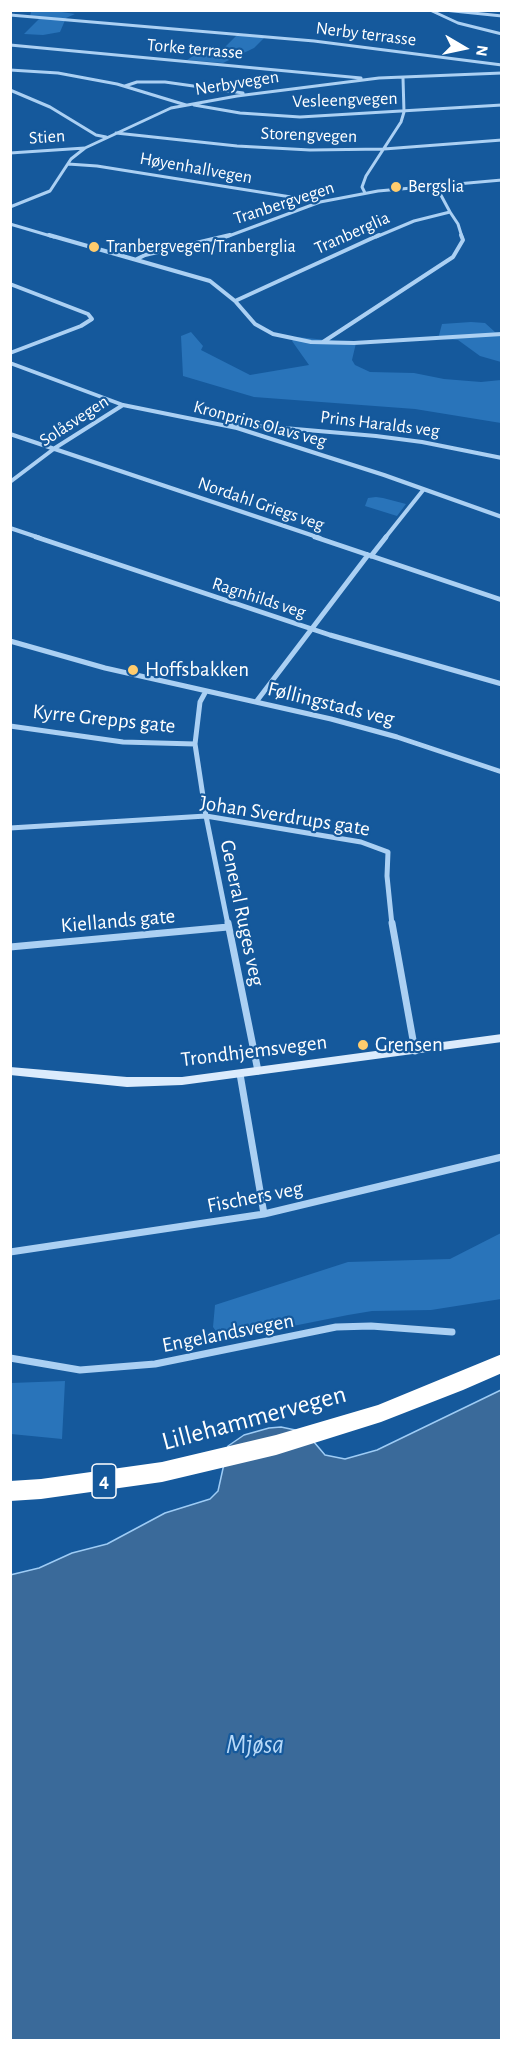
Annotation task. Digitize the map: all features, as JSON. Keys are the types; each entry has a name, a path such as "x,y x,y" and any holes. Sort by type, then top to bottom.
{"highway":[{"name":"Lillehammervegen","path":"10,1491 100,1481 198,1464 339,1427 455,1384 501,1363"}],"main road":[{"name":"Trondhjemsvegen","path":"10,1071 127,1082 182,1081 501,1038"}],"street":[{"path":"430,10 458,23 501,34"},
{"path":"444,10 501,16"},
{"path":"488,14 501,20"},
{"name":"Nerby terrasse","path":"10,15 314,41 501,65"},
{"name":"Torke terrasse","path":"10,45 376,79"},
{"name":"Vesleengvegen","path":"10,70 58,73 125,86 189,104 240,113 300,117 501,105"},
{"name":"Nerbyvegen","path":"10,207 50,191 57,184 75,154 162,111 189,104 249,95 376,79 501,73"},
{"path":"365,193 362,187 401,122 404,112 403,78"},
{"path":"125,86 137,82 165,82 249,95"},
{"path":"12,90 50,107 95,134 106,137"},
{"name":"Storengvegen","path":"116,133 272,148 384,149 501,141"},
{"path":"89,136 95,134"},
{"name":"Stien","path":"10,153 85,148"},
{"name":"Høyenhallvegen","path":"68,164 97,166 320,202"},
{"name":"Tranbergvegen","path":"137,259 145,255 222,238 320,202 365,193 501,180"},
{"path":"323,342 453,257 460,248 463,240 458,224 436,186"},
{"name":"Tranberglia","path":"235,301 390,230 450,212"},
{"path":"10,224 210,281 235,301 255,324 273,334 323,342 389,342 501,334"},
{"path":"10,284 88,314 92,319 81,326 10,353"},
{"name":"Kronprins Olavs veg","path":"10,363 123,405 219,423 424,489 501,517"},
{"name":"Solåsvegen","path":"10,482 55,448 123,405"},
{"name":"Prins Haralds veg","path":"219,423 376,436 422,442 501,458"},
{"name":"Nordahl Griegs veg","path":"10,434 501,600"},
{"path":"256,702 424,489"},
{"name":"Ragnhilds veg","path":"10,528 312,629 501,684"},
{"name":"Føllingstads veg","path":"10,641 105,668 392,735 501,772"},
{"name":"General Ruges veg","path":"206,691 200,702 195,744 206,816 258,1071"},
{"name":"Kyrre Grepps gate","path":"10,726 123,742 195,744"},
{"name":"Johan Sverdrups gate","path":"10,828 206,816 360,842 388,852 387,876 393,930 415,1051"},
{"name":"Kiellands gate","path":"10,947 228,927"},
{"path":"240,1074 264,1214"},
{"name":"Fischers veg","path":"10,1252 264,1214 501,1157"},
{"name":"Engelandsvegen","path":"10,1358 80,1370 155,1364 336,1327 371,1326 452,1332"}],"shaded area":[{"path":"29,11 75,14 66,18 60,32 43,35 24,34 40,18 30,16"},
{"path":"237,35 265,37 254,48 223,63 187,60 201,51 222,50"},
{"path":"485,323 495,332 501,333 501,362 480,356 458,340 438,339 442,324"},
{"path":"191,332 203,346 201,350 250,375 309,365 292,341 297,337 356,343 352,360 355,365 370,372 414,373 444,379 481,382 501,380 501,423 415,409 254,397 183,376 181,336"},
{"path":"376,497 406,504 397,516 365,506 368,498"},
{"path":"501,1233 501,1299 431,1310 372,1311 233,1338 224,1338 213,1327 215,1305 348,1262 450,1259"},
{"path":"65,1381 62,1439 11,1434 11,1383"}],"water":[{"name":"Mjøsa","path":"501,1390 501,2040 11,2040 10,1575 39,1568 72,1553 107,1544 165,1513 210,1499 218,1491 228,1446 244,1435 281,1427 300,1431 308,1435 325,1455 345,1459 377,1450"}],"place":[{"name":"Bergslia","path":"396,187"},
{"name":"Tranbergvegen/Tranberglia","path":"94,247"},
{"name":"Hoffsbakken","path":"133,670"},
{"name":"Grensen","path":"363,1045"}]}
